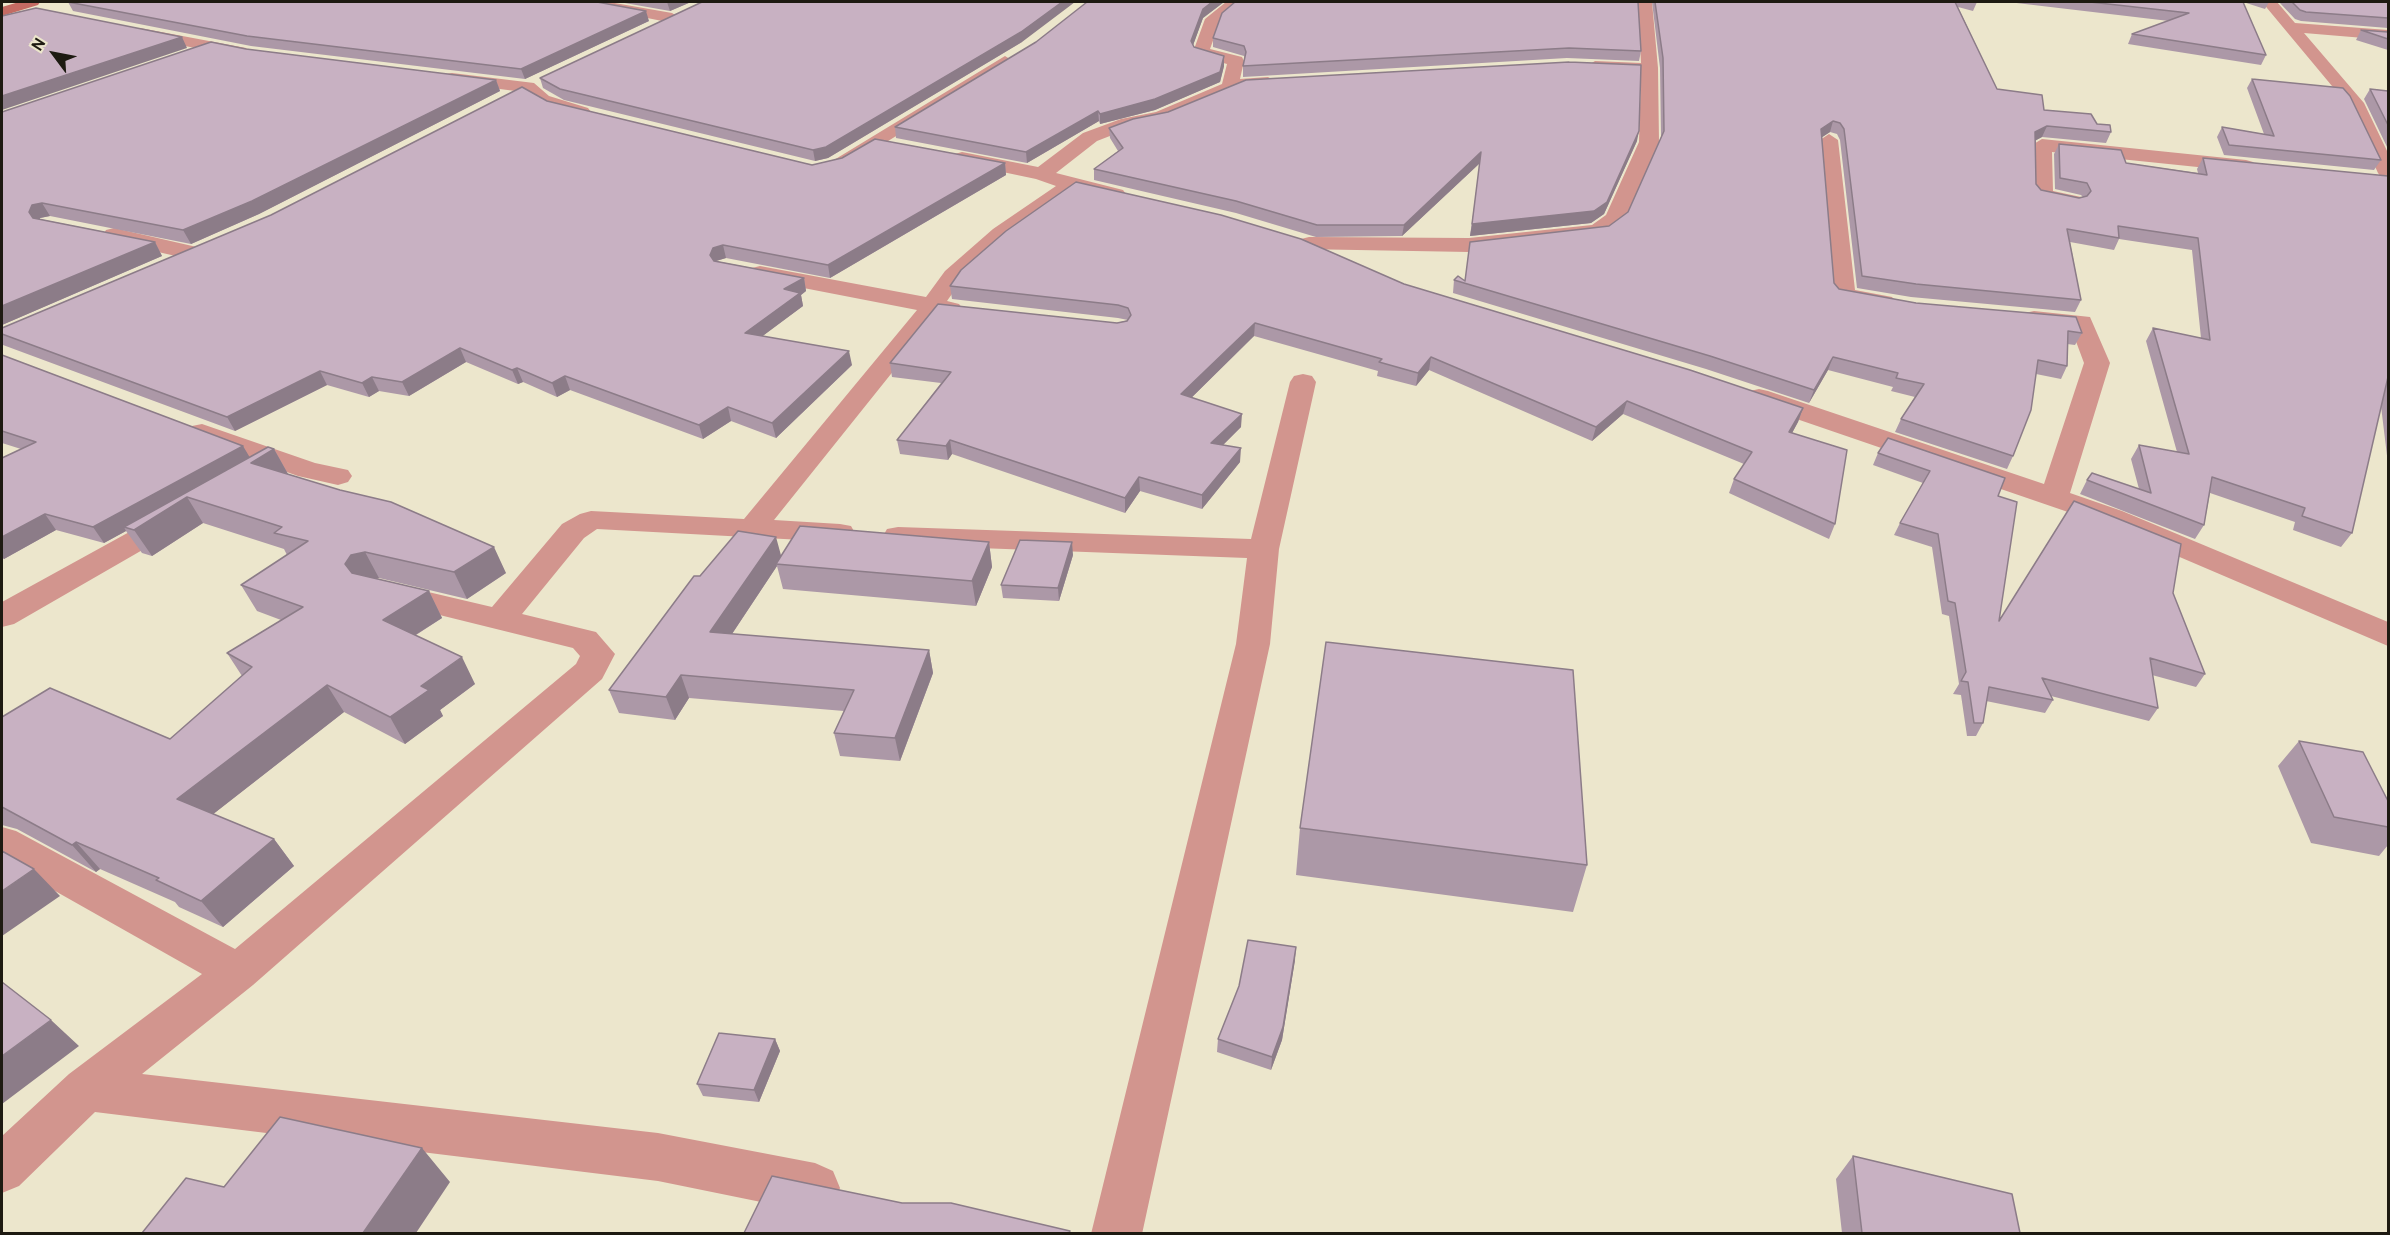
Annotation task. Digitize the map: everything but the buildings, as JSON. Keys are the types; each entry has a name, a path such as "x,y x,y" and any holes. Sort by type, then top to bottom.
{"street":[{"path":"9,10 33,2"},
{"path":"588,2 680,14 641,33"},
{"path":"1230,87 1236,61 1201,52 1213,19 1235,2"},
{"path":"1360,267 1299,241 1469,244 1598,231 1615,218 1648,142 1650,68 1645,2"},
{"path":"2269,2 2355,103 2388,173"},
{"path":"9,10 50,14"},
{"path":"2291,27 2388,35"},
{"path":"128,30 213,48 262,55"},
{"path":"180,59 213,48"},
{"path":"824,168 836,164 1021,52"},
{"path":"1579,65 1650,68"},
{"path":"436,76 528,87 543,100 556,106 601,117"},
{"path":"497,103 547,78"},
{"path":"1042,174 1090,137 1128,123 1161,116 1230,87 1245,83 1287,80"},
{"path":"1829,140 1844,295 1911,306"},
{"path":"871,141 905,148"},
{"path":"2074,201 2043,195 2042,145 2261,167"},
{"path":"939,154 1042,174 1072,184 1139,200"},
{"path":"2365,178 2388,180"},
{"path":"752,528 932,306 952,276 1001,234 1072,184"},
{"path":"92,231 193,253"},
{"path":"161,267 214,244"},
{"path":"737,269 932,306 978,312"},
{"path":"2013,316 2081,322 2097,363 2054,497"},
{"path":"1116,1233 1253,644 1264,549 1303,382"},
{"path":"1741,391 2111,517 2388,635"},
{"path":"178,423 309,470 338,476"},
{"path":"249,477 280,460"},
{"path":"2,616 197,506"},
{"path":"500,619 573,531 591,519 1058,543 1264,549"},
{"path":"2,1169 86,1089 238,972 590,671 598,654 584,640 378,590"},
{"path":"2,842 238,972"},
{"path":"86,1089 658,1157 854,1196"}]}
